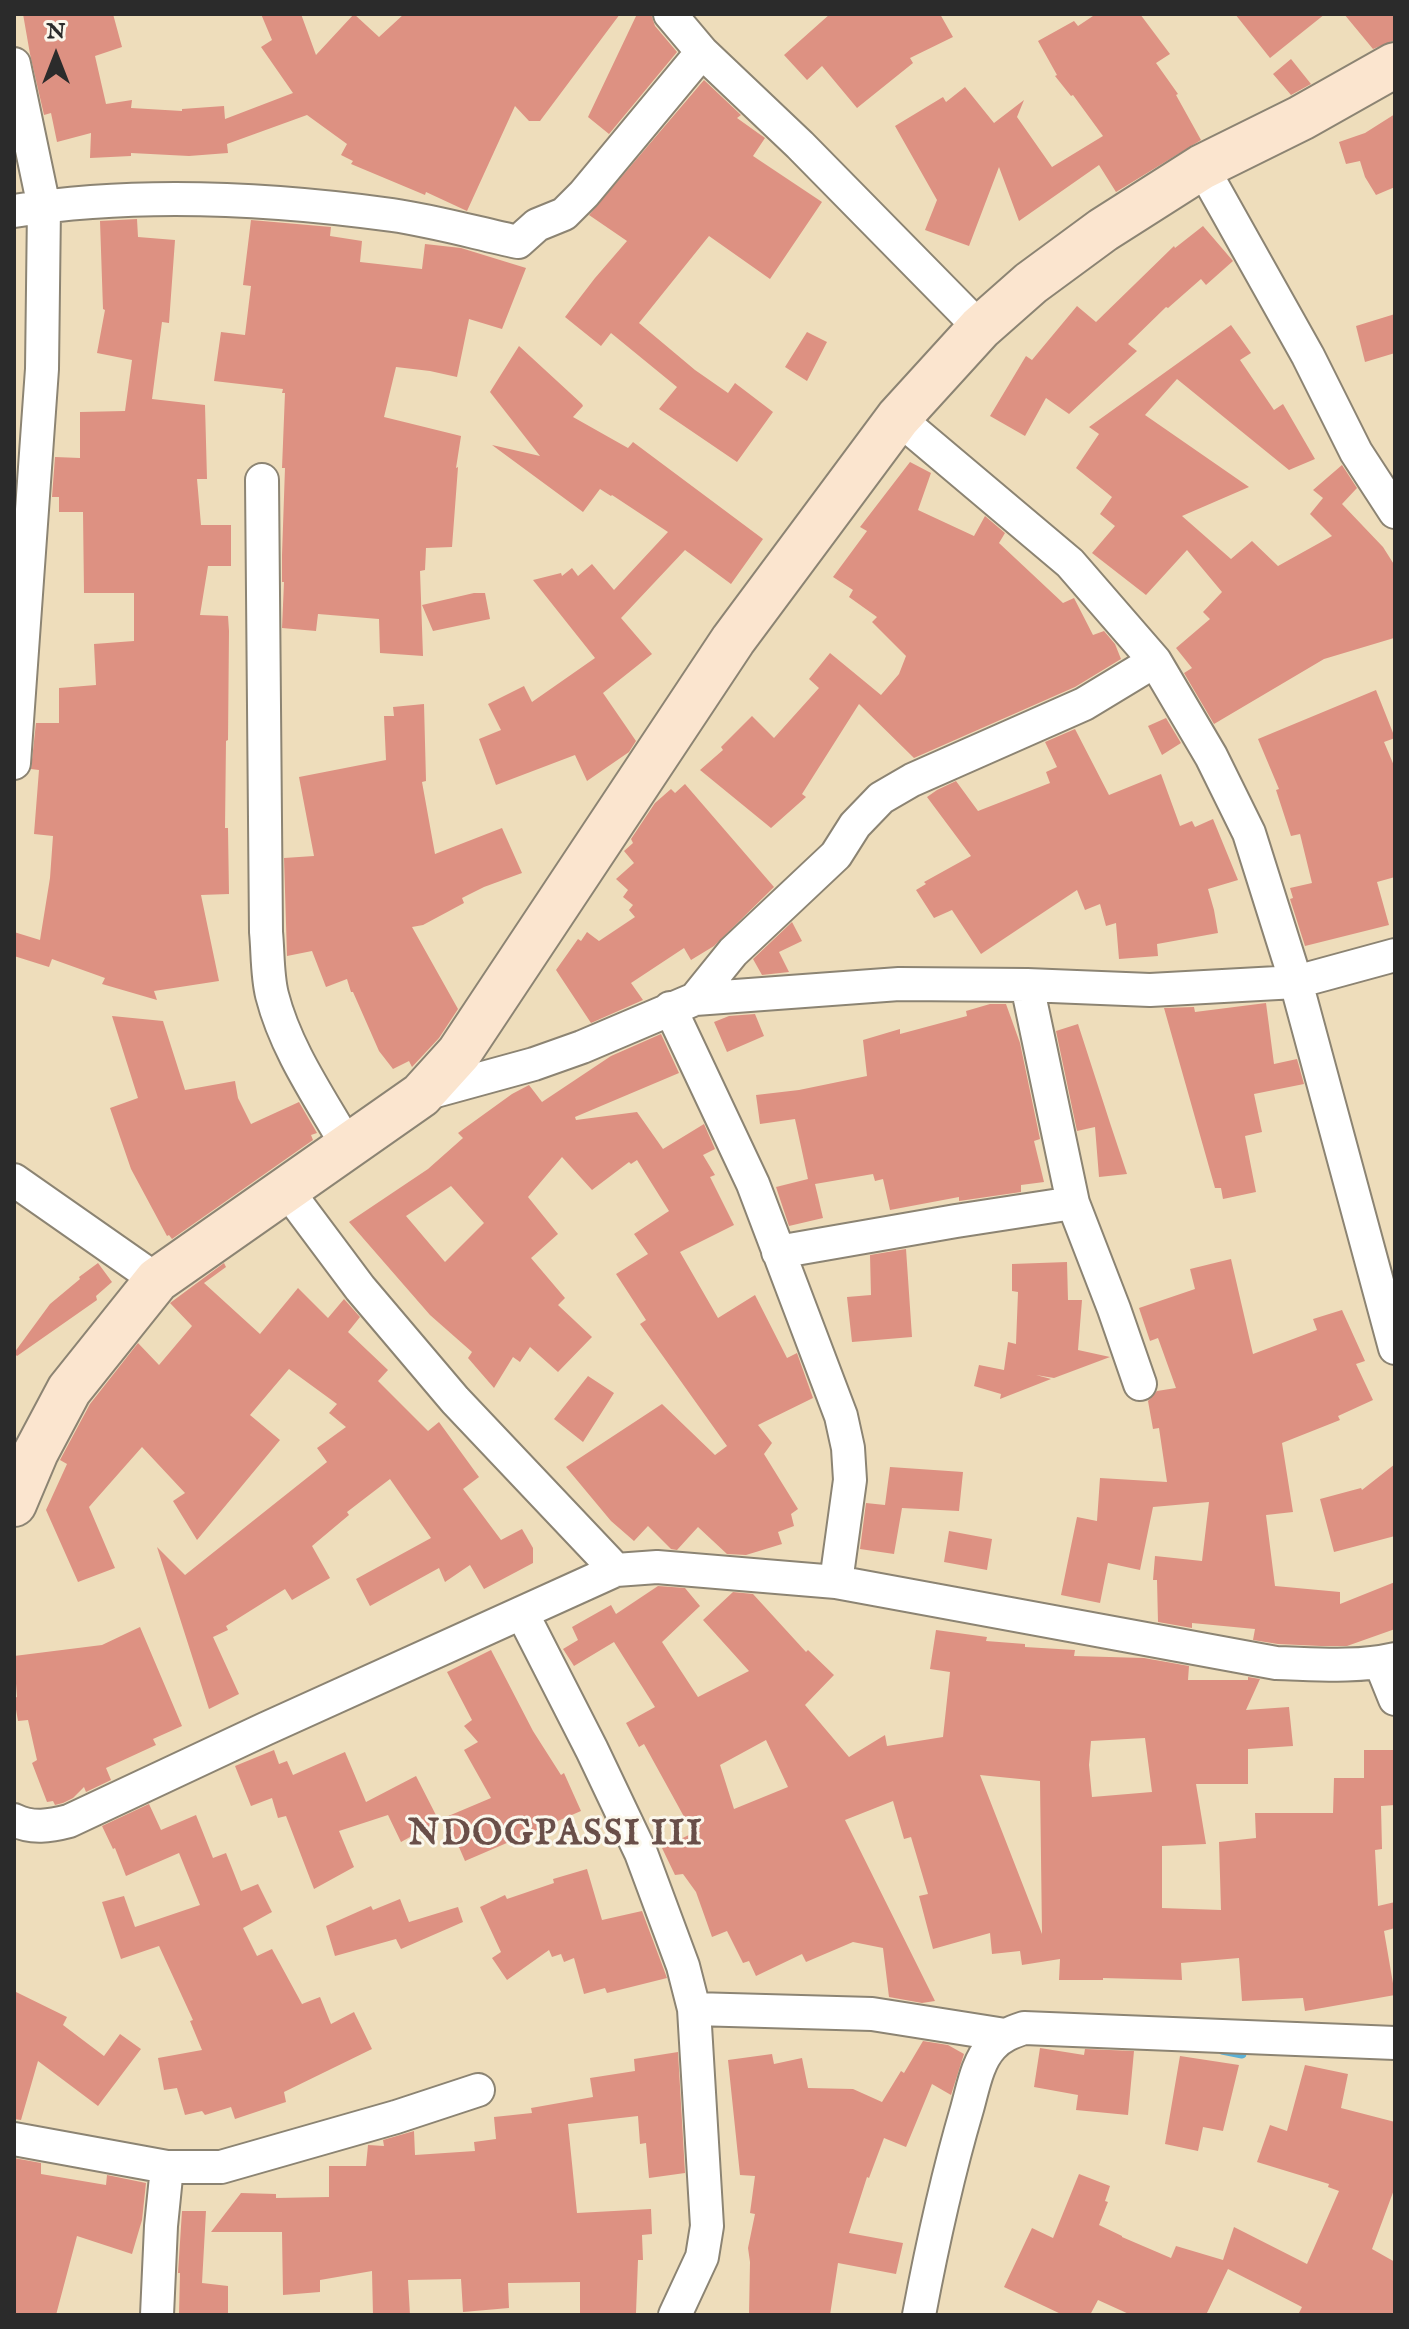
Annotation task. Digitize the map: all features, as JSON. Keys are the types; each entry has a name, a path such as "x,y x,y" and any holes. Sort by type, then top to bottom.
{"main road":[{"path":"14,1504 36,1452 69,1390 157,1280 421,1095 459,1053 733,640 898,418 980,328 1031,283 1103,230 1202,167 1301,118 1395,66"}],"street":[{"path":"670,14 702,52 800,145 980,328"},
{"path":"29,209 87,201 159,199 288,203 395,216 518,242 537,225 564,214 584,194 702,52"},
{"path":"14,64 42,369 14,763"},
{"path":"1202,167 1308,356 1356,452 1395,512"},
{"path":"898,418 1070,563 1155,661 1211,756 1249,833 1296,982 1395,1348"},
{"path":"262,480 266,916 271,991 282,1027 304,1072 348,1147"},
{"path":"683,1003 836,855 855,825 881,798 912,780 1084,704 1155,661"},
{"path":"421,1095 534,1064 582,1047 683,1003 757,992 899,984 1150,990 1296,982 1395,955"},
{"path":"1027,985 1073,1203 1140,1384"},
{"path":"683,1003 841,1416 848,1448 850,1480 836,1582"},
{"path":"14,1180 157,1280"},
{"path":"286,1189 360,1288 455,1400 616,1570"},
{"path":"778,1252 1073,1203"},
{"path":"14,1820 45,1827 69,1821 616,1570 657,1567 836,1582 1276,1663 1345,1665 1388,1660 1395,1699"},
{"path":"522,1613 641,1853 683,1966 694,2009 707,2226 702,2257 675,2315"},
{"path":"694,2009 872,2014 1005,2035"},
{"path":"926,2313 932,2248 956,2147 980,2065 990,2047 1005,2035 1024,2028 1395,2043"},
{"path":"14,2139 167,2167 221,2167 478,2090"},
{"path":"157,2315 167,2167"}],"building":[{"path":"23,14 113,14 122,47 95,56 106,104 132,100 131,108 182,111 224,106 225,119 293,93 261,47 272,40 261,14 301,14 316,55 354,14 379,37 404,14 620,14 540,121 529,121 515,106 467,211 351,164 353,161 341,155 347,144 307,115 227,144 228,153 189,156 131,153 131,156 90,158 91,133 57,142 51,113 44,115"},
{"path":"637,14 651,14 655,26 677,52 609,134 588,117"},
{"path":"830,14 940,14 953,37 910,58 913,63 857,108 822,66 807,80 784,55"},
{"path":"1096,14 1140,14 1170,54 1156,63 1178,94 1201,140 1116,192 1099,165 1019,221 999,167 969,246 925,230 937,200 895,126 943,97 946,102 965,87 994,123 1024,100 1017,117 1052,167 1103,136 1055,76 1038,41 1074,21 1078,26"},
{"path":"1235,14 1325,14 1270,58"},
{"path":"1344,14 1395,14 1395,40 1373,49"},
{"path":"1291,59 1311,84 1291,95 1273,74"},
{"path":"704,80 741,115 737,118 765,138 753,156 822,202 770,279 709,236 639,323 728,393 735,383 773,412 737,462 659,409 677,387 611,333 601,346 565,317 627,241 589,215"},
{"path":"1395,114 1395,187 1376,195 1360,161 1346,164 1339,142 1365,133"},
{"path":"137,219 138,237 175,240 169,323 162,322 152,399 205,405 207,479 197,479 201,525 231,525 231,566 208,566 200,615 228,616 229,631 225,828 228,828 229,894 201,895 219,981 154,991 157,1000 102,984 105,978 52,959 49,967 14,956 14,932 40,940 50,878 53,836 34,834 39,770 31,769 36,723 59,723 59,688 96,685 94,644 134,641 134,593 84,593 83,512 59,512 59,497 52,497 55,457 80,458 80,412 125,411 132,360 97,353 105,310 100,221"},
{"path":"251,220 331,227 330,236 362,241 360,262 422,269 425,244 461,248 526,268 502,329 469,319 457,377 396,367 384,417 461,436 452,547 426,548 425,570 420,571 423,656 380,653 379,619 318,614 316,631 282,628 285,393 282,393 283,389 214,381 221,332 245,335 251,286 243,285"},
{"path":"1203,226 1233,261 1206,285 1201,279 1166,307 1128,344 1137,351 1069,414 1046,398 1025,436 990,416 1026,356 1032,360 1077,306 1096,322 1174,246"},
{"path":"1395,314 1395,353 1365,362 1356,326"},
{"path":"1231,325 1251,353 1240,360 1274,410 1283,404 1315,459 1289,470 1177,379 1145,415 1249,487 1182,516 1231,559 1252,541 1278,566 1332,536 1310,514 1323,498 1313,490 1342,465 1357,488 1342,504 1383,547 1395,566 1394,638 1324,659 1214,724 1184,673 1192,668 1176,648 1210,619 1203,612 1222,592 1187,550 1146,595 1092,553 1115,526 1100,514 1112,497 1076,468 1099,434 1089,427"},
{"path":"807,332 827,342 807,381 785,367"},
{"path":"519,346 582,404 573,417 628,448 633,442 763,539 731,584 685,550 621,618 652,654 603,693 636,741 629,752 587,781 575,755 496,785 479,739 501,730 488,704 524,686 532,702 595,658 533,580 561,573 562,576 572,568 578,576 592,564 614,590 668,532 600,489 583,512 492,445 540,456 490,392"},
{"path":"910,462 931,473 918,510 974,536 985,516 1005,533 999,543 1063,603 1074,598 1093,635 1104,631 1115,644 1121,659 1075,687 914,758 859,704 802,794 806,797 771,828 700,770 723,750 721,747 752,716 774,738 819,688 809,679 830,653 881,695 899,674 906,656 872,622 877,617 849,597 853,590 833,577 867,531 860,527"},
{"path":"485,593 490,619 433,631 422,605"},
{"path":"1376,690 1395,738 1384,742 1395,768 1395,877 1377,882 1389,925 1305,946 1290,899 1293,898 1290,888 1312,883 1300,834 1291,836 1276,790 1279,789 1258,739"},
{"path":"424,704 426,781 422,782 435,854 502,828 522,873 484,887 462,898 464,903 423,925 412,927 458,1009 439,1038 412,1067 409,1061 393,1069 379,1051 347,979 326,987 312,951 287,956 284,858 314,856 299,777 386,760 384,716 394,716 393,707"},
{"path":"1166,718 1181,743 1162,755 1148,726"},
{"path":"1075,729 1109,795 1161,774 1180,826 1192,821 1195,827 1213,819 1238,880 1208,889 1218,933 1157,944 1158,956 1119,959 1116,923 1106,926 1100,904 1085,910 1077,890 981,954 952,910 934,918 916,890 926,884 924,882 971,856 927,797 956,781 978,811 1050,783 1046,772 1057,767 1045,742"},
{"path":"685,784 774,887 714,946 691,960 684,948 631,983 643,1000 591,1023 556,970 578,939 581,941 587,932 599,941 635,917 629,910 633,905 623,897 628,890 616,879 634,863 624,851 633,843 631,839 655,803 671,789 675,793"},
{"path":"792,922 802,941 779,952 789,972 762,975 753,959"},
{"path":"1266,1003 1274,1064 1297,1059 1304,1084 1254,1094 1262,1132 1245,1136 1256,1192 1223,1199 1221,1188 1215,1188 1164,1008 1194,1007 1195,1012"},
{"path":"990,1004 1006,1004 1020,1043 1040,1139 1034,1141 1044,1182 1021,1185 1021,1192 959,1201 959,1197 890,1210 883,1179 875,1181 873,1174 815,1184 823,1218 789,1226 776,1187 808,1179 795,1119 760,1124 756,1095 867,1076 863,1040 900,1029 900,1034 967,1016 966,1011"},
{"path":"755,1014 764,1036 727,1052 714,1022 729,1016"},
{"path":"112,1016 163,1021 185,1090 235,1081 238,1098 251,1124 299,1102 317,1133 311,1135 313,1140 172,1239 167,1236 131,1169 110,1108 138,1098"},
{"path":"1078,1024 1127,1174 1099,1177 1095,1127 1077,1131 1056,1031"},
{"path":"661,1034 679,1073 575,1117 576,1120 637,1112 663,1149 704,1124 715,1149 703,1155 715,1175 710,1177 734,1225 680,1252 718,1318 755,1295 787,1358 797,1353 813,1398 758,1425 772,1443 764,1454 798,1509 791,1514 794,1526 778,1532 782,1544 746,1555 727,1554 698,1527 677,1550 671,1549 648,1526 634,1541 611,1521 566,1467 662,1404 715,1455 727,1446 640,1324 646,1320 616,1274 648,1254 634,1234 669,1211 637,1160 631,1164 629,1162 592,1190 562,1157 528,1197 558,1234 531,1258 565,1298 558,1305 592,1337 558,1372 530,1347 520,1362 513,1357 494,1388 468,1358 472,1352 430,1315 349,1222 428,1169 463,1138 458,1133 512,1094 529,1085 542,1102 611,1056","holes":["451,1186 484,1223 445,1262 406,1216"]},
{"path":"906,1249 912,1337 852,1342 847,1297 871,1295 870,1255"},
{"path":"1231,1259 1253,1354 1317,1330 1313,1319 1342,1310 1365,1361 1356,1364 1373,1400 1338,1416 1340,1420 1282,1443 1293,1512 1266,1515 1275,1586 1340,1592 1340,1604 1395,1582 1395,1629 1347,1646 1321,1646 1253,1640 1255,1629 1192,1623 1192,1628 1158,1622 1157,1580 1153,1580 1155,1556 1202,1561 1209,1502 1153,1507 1140,1570 1108,1563 1100,1603 1061,1595 1077,1517 1097,1521 1100,1478 1167,1482 1159,1428 1153,1429 1148,1401 1157,1391 1176,1388 1158,1338 1150,1341 1139,1308 1195,1289 1190,1269"},
{"path":"1067,1262 1068,1300 1082,1300 1078,1350 1110,1357 1054,1378 1036,1375 1051,1379 1000,1399 1001,1394 974,1386 979,1365 1004,1370 1008,1342 1016,1344 1018,1292 1012,1291 1012,1264"},
{"path":"98,1263 112,1282 96,1296 97,1300 17,1356 14,1353 50,1304"},
{"path":"224,1263 226,1267 204,1283 260,1334 298,1288 328,1318 344,1299 360,1317 348,1332 388,1370 378,1381 428,1431 439,1422 479,1477 463,1489 501,1540 522,1529 533,1548 533,1563 484,1589 470,1565 445,1582 439,1568 370,1606 356,1579 431,1538 390,1479 347,1512 349,1515 312,1546 330,1578 292,1600 285,1589 226,1626 228,1630 213,1637 239,1694 209,1709 157,1547 185,1575 327,1462 317,1448 346,1427 329,1413 337,1404 289,1369 250,1415 280,1440 197,1540 173,1501 185,1493 142,1447 89,1507 115,1568 78,1582 46,1510 67,1464 60,1460 90,1404 138,1343 159,1365 192,1326 170,1303"},
{"path":"588,1376 614,1393 583,1442 554,1419"},
{"path":"1395,1464 1395,1536 1334,1552 1320,1499 1362,1490"},
{"path":"890,1467 963,1472 959,1511 902,1508 894,1554 860,1549 866,1503 885,1505"},
{"path":"949,1531 992,1539 987,1570 944,1562"},
{"path":"658,1586 685,1588 700,1606 662,1642 698,1697 749,1671 703,1620 733,1592 753,1594 806,1652 808,1650 834,1675 805,1705 849,1757 885,1735 887,1746 943,1737 950,1672 930,1669 936,1630 987,1637 986,1641 1025,1644 1025,1647 1075,1650 1074,1656 1144,1658 1189,1666 1188,1680 1260,1679 1246,1710 1289,1707 1293,1746 1248,1749 1248,1784 1196,1784 1206,1844 1162,1846 1162,1908 1221,1910 1219,1842 1256,1838 1255,1813 1333,1813 1334,1778 1364,1778 1364,1750 1395,1750 1395,1805 1381,1806 1382,1849 1375,1850 1378,1906 1395,1902 1395,1928 1384,1931 1395,1995 1305,2011 1303,1998 1242,2001 1239,1958 1181,1963 1182,1980 1059,1980 1060,1959 1022,1965 1020,1951 992,1954 990,1933 933,1949 919,1896 928,1894 911,1837 904,1839 893,1801 845,1820 935,2001 922,2003 889,1997 883,1948 853,1942 806,1962 802,1954 756,1976 749,1961 743,1963 727,1931 712,1937 696,1892 683,1874 675,1875 662,1848 693,1833 644,1744 639,1747 626,1723 655,1707 614,1642 574,1666 563,1649 578,1640 572,1627 611,1605 616,1614","holes":["1145,1738 1152,1792 1092,1797 1089,1765 1091,1741","766,1740 788,1787 734,1809 720,1765","980,1775 1040,1781 1042,1934"]},
{"path":"140,1627 182,1726 153,1739 156,1745 106,1768 111,1780 86,1792 84,1787 63,1803 55,1805 53,1801 47,1802 32,1763 37,1760 28,1720 18,1721 14,1698 17,1697 14,1656 102,1645"},
{"path":"491,1650 533,1731 561,1775 564,1773 581,1811 465,1861 446,1817 491,1798 464,1750 478,1742 464,1726 472,1720 447,1672"},
{"path":"274,1750 279,1764 287,1761 293,1775 345,1752 366,1802 416,1776 439,1821 401,1842 388,1815 339,1831 354,1867 314,1889 286,1816 278,1818 272,1798 251,1806 235,1766"},
{"path":"149,1804 161,1830 196,1815 213,1858 226,1853 241,1891 258,1884 272,1912 243,1928 257,1956 272,1949 302,2004 320,1997 331,2024 354,2012 372,2049 284,2092 286,2102 235,2119 231,2107 205,2115 202,2111 185,2115 177,2088 164,2090 158,2058 202,2050 190,2021 193,2020 159,1946 121,1959 102,1902 124,1896 135,1927 200,1905 179,1853 126,1876 102,1826"},
{"path":"587,1869 602,1920 642,1911 667,1978 607,1993 605,1988 584,1994 574,1958 564,1962 561,1954 552,1957 549,1950 507,1980 492,1958 501,1952 480,1907 505,1895 507,1899 554,1883 553,1879"},
{"path":"400,1899 409,1922 458,1907 463,1922 401,1949 396,1939 335,1956 326,1926 371,1906 373,1910"},
{"path":"14,1991 67,2017 63,2025 104,2056 120,2034 141,2049 98,2106 38,2061 21,2120 14,2119"},
{"path":"923,2041 948,2045 964,2054 951,2095 932,2084 906,2147 884,2138 867,2177 849,2233 903,2243 896,2274 838,2263 830,2315 749,2315 748,2248 755,2214 750,2213 755,2176 740,2175 728,2060 772,2054 774,2064 802,2058 808,2088 853,2089 882,2102"},
{"path":"1040,2048 1084,2055 1085,2049 1134,2051 1128,2115 1076,2110 1078,2095 1034,2087"},
{"path":"678,2052 685,2173 649,2178 646,2143 640,2144 638,2116 568,2124 577,2213 651,2209 652,2234 642,2235 643,2260 638,2260 636,2313 580,2313 580,2282 508,2283 509,2308 463,2312 461,2279 408,2280 410,2315 373,2315 372,2271 320,2280 320,2292 283,2295 282,2232 211,2232 241,2193 276,2194 276,2198 329,2197 329,2166 366,2166 368,2145 384,2146 383,2140 414,2131 415,2155 475,2151 474,2142 496,2139 494,2117 532,2113 531,2108 593,2097 590,2078 635,2071 634,2059"},
{"path":"1180,2056 1239,2065 1223,2131 1203,2127 1198,2151 1165,2144"},
{"path":"1305,2065 1348,2074 1341,2108 1395,2122 1395,2187 1372,2249 1395,2262 1395,2315 1298,2315 1302,2307 1228,2269 1206,2315 1131,2315 1098,2300 1090,2315 1063,2315 1004,2287 1032,2228 1053,2238 1079,2174 1110,2186 1105,2201 1108,2202 1099,2225 1171,2258 1176,2246 1223,2260 1234,2227 1307,2264 1339,2191 1328,2187 1329,2184 1257,2162 1270,2125 1287,2131"},
{"path":"14,2158 41,2163 41,2174 106,2185 107,2175 146,2183 142,2220 132,2254 77,2236 56,2315 14,2315"},
{"path":"182,2211 206,2211 202,2283 228,2286 228,2315 179,2315"}],"waterway":[{"path":"1222,2050 1242,2054"}],"district":[{"name":"NDOGPASSI III","path":"556,1837"}]}
